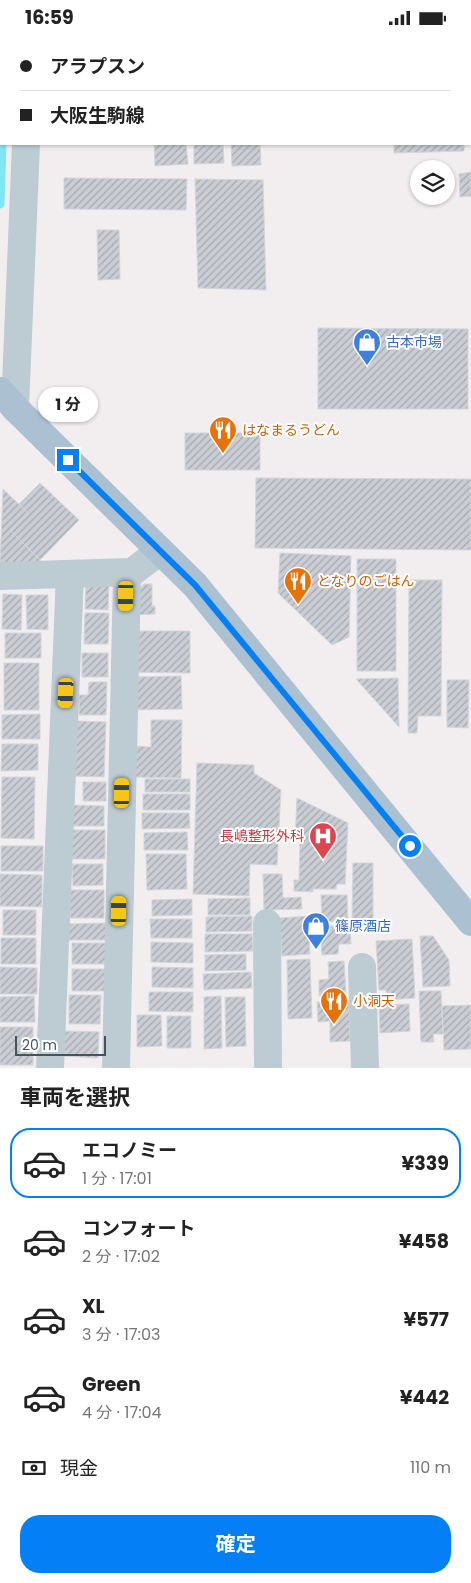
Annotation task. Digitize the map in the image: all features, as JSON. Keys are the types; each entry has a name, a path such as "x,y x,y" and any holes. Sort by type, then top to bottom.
{"main road":[{"path":"7,399 195,585 471,922"}],"street":[{"path":"7,399 26,145"},
{"path":"116,1068 127,576 160,551"},
{"path":"0,576 131,573"},
{"path":"50,1068 70,574"},
{"path":"267,923 268,1068"},
{"path":"362,967 365,1068"}],"building":[{"path":"154,145 186,145 188,164 155,166"},
{"path":"194,145 223,145 224,163 194,164"},
{"path":"231,145 260,145 261,165 232,166"},
{"path":"394,145 464,145 464,151 394,153"},
{"path":"471,172 471,196 460,197 459,174"},
{"path":"64,178 187,179 186,210 64,209"},
{"path":"195,179 263,180 266,290 198,288"},
{"path":"97,230 119,230 120,279 98,280"},
{"path":"318,328 468,329 468,409 318,409"},
{"path":"185,433 260,433 260,470 185,470"},
{"path":"256,478 471,479 471,550 255,548"},
{"path":"40,483 79,520 40,560 11,531 28,513 19,504"},
{"path":"3,489 28,513 11,531 40,560 42,571 0,564"},
{"path":"280,553 351,556 349,637 332,645 278,593"},
{"path":"357,559 396,559 396,671 357,671"},
{"path":"86,579 109,580 108,610 85,609"},
{"path":"409,580 442,580 441,716 418,716 417,733 408,733"},
{"path":"144,584 152,584 152,606 155,606 155,614 130,615 130,601"},
{"path":"3,594 22,595 21,630 2,629"},
{"path":"26,595 48,595 48,630 27,629"},
{"path":"85,613 109,613 108,644 84,644"},
{"path":"127,631 190,631 190,673 127,672"},
{"path":"5,633 41,633 41,658 5,658"},
{"path":"82,653 108,653 108,677 82,677"},
{"path":"4,663 39,663 39,710 4,710"},
{"path":"181,676 182,709 133,710 132,677"},
{"path":"398,678 399,727 356,679"},
{"path":"447,680 469,680 468,728 447,727"},
{"path":"89,682 107,682 106,715 79,715 79,695 88,695"},
{"path":"40,714 40,739 2,739 2,715"},
{"path":"151,720 182,720 181,778 133,777 134,746 151,747"},
{"path":"77,721 106,722 104,777 75,776"},
{"path":"2,744 38,744 38,770 1,771"},
{"path":"197,763 254,765 254,773 281,790 277,865 250,864 249,896 193,894"},
{"path":"2,777 35,777 34,839 1,838"},
{"path":"145,779 190,779 190,792 145,792"},
{"path":"83,782 106,782 106,801 83,801"},
{"path":"143,794 190,794 190,810 143,810"},
{"name":"長嶋整形外科","path":"297,798 348,823 345,884 337,884 336,889 313,889 313,892 294,891 294,880 299,880 300,840 295,840"},
{"path":"72,805 104,806 104,826 72,826"},
{"path":"142,813 189,813 190,828 142,829"},
{"path":"70,830 105,830 105,859 70,859"},
{"path":"187,832 188,850 144,850 144,833"},
{"path":"1,846 43,846 43,871 1,871"},
{"path":"146,854 186,854 187,889 147,890"},
{"path":"353,863 373,863 373,923 352,923"},
{"path":"72,864 103,864 103,885 73,886"},
{"path":"0,874 42,875 42,907 0,906"},
{"path":"263,874 282,874 283,898 301,897 302,909 264,910"},
{"path":"70,890 104,890 104,918 70,918"},
{"path":"321,895 347,895 348,921 322,922"},
{"path":"250,898 250,915 208,915 208,899"},
{"path":"192,899 192,915 152,916 152,900"},
{"path":"3,910 36,910 36,935 3,935"},
{"path":"252,916 252,931 206,932 206,917"},
{"path":"308,916 310,954 282,956 280,918"},
{"path":"150,919 192,919 192,938 151,938"},
{"path":"106,923 106,940 68,940 67,924"},
{"path":"350,925 351,944 339,944 338,954 322,955 320,927"},
{"path":"205,934 252,934 253,951 205,952"},
{"path":"420,936 433,936 449,960 450,986 423,987"},
{"path":"1,938 36,938 36,964 1,964"},
{"path":"412,939 415,998 387,1000 386,990 379,990 376,941"},
{"path":"151,942 193,943 193,963 151,962"},
{"path":"72,943 106,943 107,964 72,964"},
{"path":"246,954 246,970 205,971 205,955"},
{"path":"310,959 312,1018 288,1019 287,960"},
{"path":"344,961 346,995 319,996 319,980 329,979 328,962"},
{"path":"0,967 37,968 37,994 0,994"},
{"path":"152,967 193,968 193,988 152,987"},
{"path":"72,969 106,969 106,991 72,991"},
{"path":"251,972 252,988 204,990 203,974"},
{"path":"419,991 441,991 443,1034 433,1034 434,1042 421,1042"},
{"path":"149,992 193,992 193,1012 149,1011"},
{"path":"69,995 101,995 100,1024 69,1024"},
{"path":"34,996 35,1022 0,1022 0,997"},
{"path":"221,996 222,1048 204,1049 204,997"},
{"path":"225,997 245,997 246,1046 226,1047"},
{"path":"349,1001 350,1041 330,1042 330,1021 318,1022 317,1002"},
{"path":"409,1004 410,1031 380,1033 379,1005"},
{"path":"471,1005 471,1049 444,1050 442,1006"},
{"path":"137,1015 161,1015 162,1046 137,1047"},
{"path":"167,1016 191,1016 191,1048 167,1048"},
{"path":"0,1027 33,1027 33,1065 0,1065"},
{"path":"65,1031 99,1032 98,1058 64,1056"}],"waterway":[{"path":"0,204 2,145"}],"place":[{"name":"古本市場","path":"367,366"},
{"name":"はなまるうどん","path":"223,454"},
{"name":"となりのごはん","path":"298,605"},
{"name":"長嶋整形外科","path":"323,860"},
{"name":"篠原酒店","path":"316,950"},
{"name":"小洞天","path":"334,1025"}],"route":[{"path":"68,460 195,585 410,846"}]}
